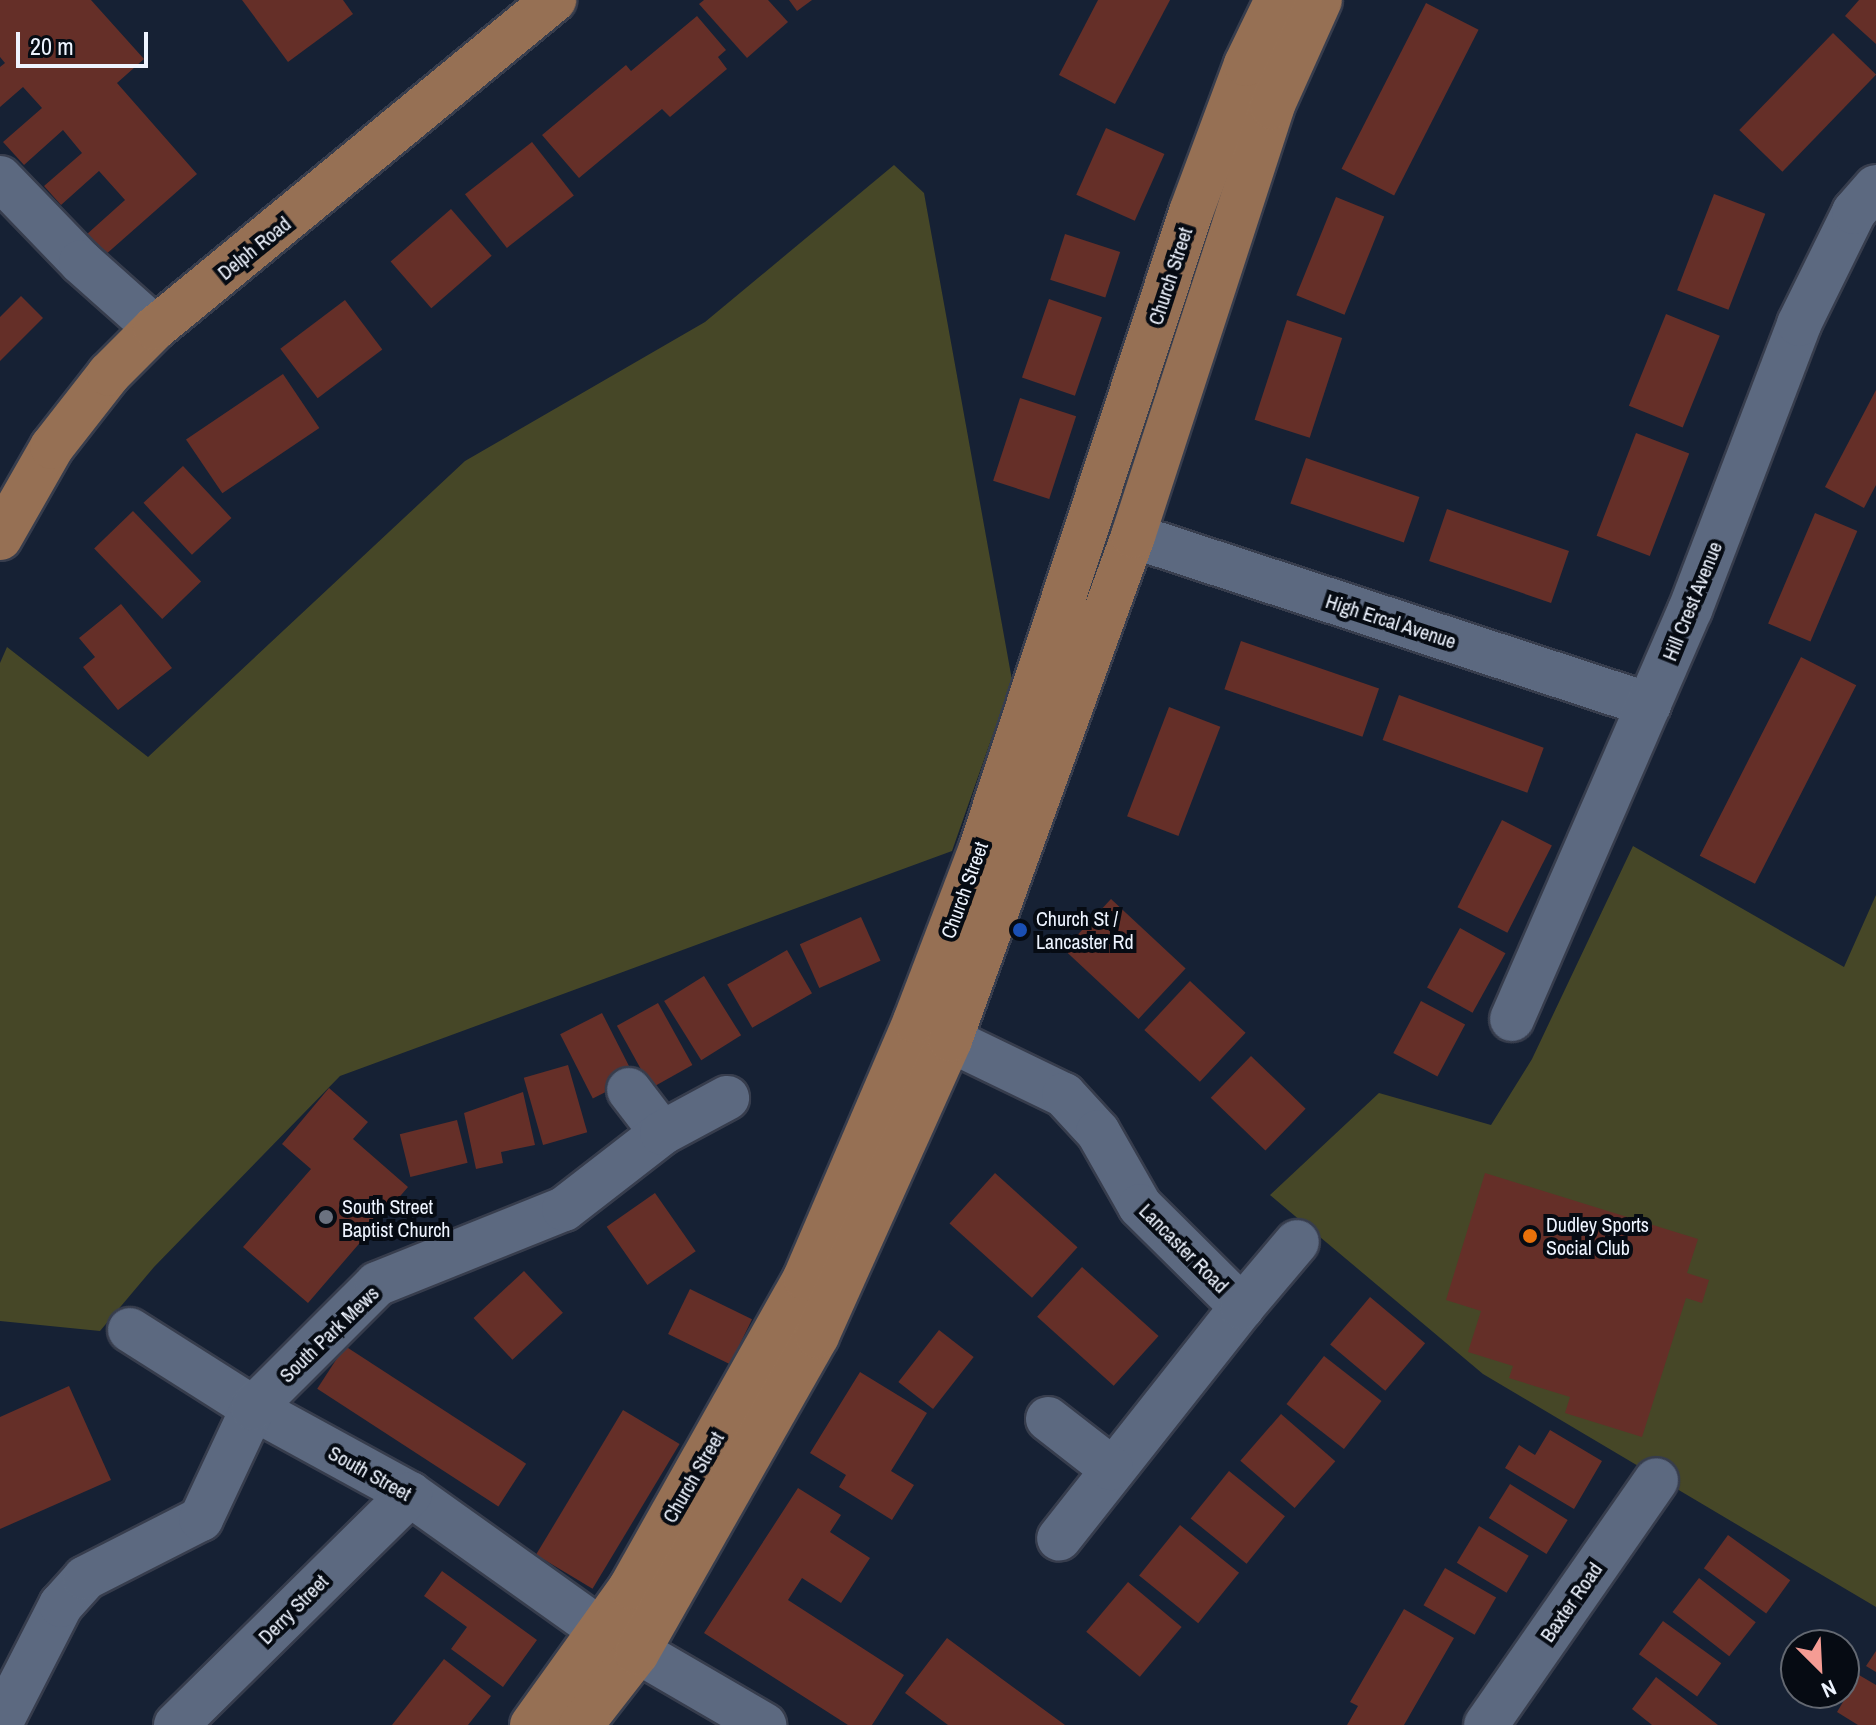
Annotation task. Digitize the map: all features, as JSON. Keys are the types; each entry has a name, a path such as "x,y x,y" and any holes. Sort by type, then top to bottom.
{"main road":[{"name":"Delph Road","path":"0,538 52,447 109,374 155,328 554,0"},
{"name":"Church Street","path":"532,1725 601,1630 805,1278 915,1021 980,851 1191,212 1246,64 1277,0"},
{"name":"Church Street","path":"581,1725 637,1653 817,1336 950,1040 1133,536 1272,107 1320,0"}],"street":[{"path":"0,178 81,262 155,328"},
{"name":"Hill Crest Avenue","path":"1512,1019 1649,705 1799,324 1854,212 1876,187"},
{"name":"High Ercal Avenue","path":"1133,536 1649,705"},
{"name":"Lancaster Road","path":"950,1040 1064,1095 1098,1132 1140,1206 1242,1307"},
{"path":"629,1090 662,1133"},
{"name":"South Park Mews","path":"0,1724 61,1605 85,1578 201,1519 253,1408 377,1284 564,1209 662,1133 727,1098"},
{"name":"Lancaster Road","path":"1059,1539 1111,1468 1297,1242"},
{"name":"South Street","path":"130,1330 253,1408 410,1494 601,1630 764,1725"},
{"path":"1048,1419 1111,1468"},
{"name":"Baxter Road","path":"1486,1725 1656,1480"},
{"name":"Derry Street","path":"176,1725 410,1494"},
{"path":"601,1630 629,1622 657,1579 687,1565"},
{"path":"559,1725 608,1661 637,1653"}],"green space":[{"path":"894,165 924,193 1012,680 952,851 340,1076 154,1267 100,1331 0,1321 0,663 7,647 148,757 465,461 705,322"},
{"path":"1633,846 1844,967 1876,895 1876,1607 1483,1374 1270,1195 1379,1093 1491,1125 1532,1059"}],"building":[{"path":"0,0 91,0 144,59 117,83 197,174 104,256 86,235 125,200 99,171 61,205 44,186 82,153 63,130 24,165 3,142 42,108 23,87 0,107 0,67 5,63 0,57"},
{"path":"242,0 343,0 353,14 288,62"},
{"path":"704,0 768,0 788,22 747,58 699,4"},
{"path":"789,0 812,0 797,11"},
{"path":"1098,0 1170,0 1115,104 1059,75"},
{"path":"1859,0 1876,0 1876,44 1845,16"},
{"path":"1426,3 1479,30 1394,196 1342,169"},
{"path":"697,16 726,50 718,57 727,69 670,117 662,109 579,178 542,135 626,65 631,71"},
{"path":"1833,33 1876,75 1782,172 1739,130"},
{"path":"1106,128 1164,154 1135,221 1076,195"},
{"path":"532,142 574,196 507,248 465,194"},
{"path":"1714,194 1765,214 1728,310 1677,290"},
{"path":"1336,197 1384,216 1345,315 1296,295"},
{"path":"451,209 492,256 431,308 391,261"},
{"path":"1065,234 1120,252 1105,298 1050,280"},
{"path":"21,296 43,318 0,361 0,317"},
{"path":"1049,299 1102,317 1075,396 1022,377"},
{"path":"345,300 382,350 318,398 280,349"},
{"path":"1666,314 1720,336 1683,428 1629,406"},
{"path":"1287,320 1342,338 1310,438 1255,420"},
{"path":"283,374 319,428 222,493 186,439"},
{"path":"1876,390 1876,485 1864,508 1825,487"},
{"path":"1020,398 1076,416 1049,499 993,481"},
{"path":"1636,433 1689,453 1650,556 1597,536"},
{"path":"1306,458 1419,497 1404,542 1290,503"},
{"path":"183,466 231,518 192,555 144,503"},
{"path":"1447,509 1569,551 1551,603 1429,561"},
{"path":"133,511 201,581 162,619 94,549"},
{"path":"1815,513 1857,531 1810,641 1768,623"},
{"path":"121,604 172,668 118,710 83,667 95,657 79,638"},
{"path":"1241,641 1379,689 1362,737 1224,689"},
{"path":"1801,657 1856,685 1755,884 1700,856"},
{"path":"1399,695 1544,748 1527,793 1383,740"},
{"path":"1169,707 1220,727 1178,836 1127,816"},
{"path":"1502,820 1552,845 1507,933 1458,907"},
{"path":"1111,899 1186,969 1139,1019 1064,949"},
{"path":"861,917 881,961 819,988 800,944"},
{"path":"1460,928 1505,953 1473,1013 1427,987"},
{"path":"787,950 812,993 752,1028 727,984"},
{"path":"704,976 741,1035 701,1060 664,1001"},
{"path":"1190,981 1246,1033 1200,1082 1144,1030"},
{"path":"1421,1001 1465,1024 1437,1077 1393,1053"},
{"path":"658,1003 692,1065 651,1088 617,1026"},
{"path":"602,1013 635,1077 593,1098 560,1034"},
{"path":"1251,1056 1306,1109 1265,1151 1211,1098"},
{"path":"568,1065 587,1132 543,1145 524,1078"},
{"name":"South Street Baptist Church","path":"329,1088 368,1122 353,1139 408,1187 308,1303 243,1247 311,1169 282,1144"},
{"path":"523,1092 535,1145 501,1152 503,1163 476,1169 464,1113"},
{"path":"457,1120 468,1163 410,1177 400,1134"},
{"path":"995,1173 1077,1247 1032,1298 949,1224"},
{"path":"1485,1173 1698,1239 1687,1273 1709,1280 1702,1303 1686,1298 1642,1437 1565,1413 1570,1397 1509,1378 1513,1366 1468,1352 1481,1311 1446,1300"},
{"path":"655,1193 696,1251 647,1285 607,1227"},
{"path":"1082,1267 1159,1336 1114,1386 1037,1317"},
{"path":"524,1271 563,1313 512,1360 474,1318"},
{"path":"690,1289 752,1319 730,1364 668,1334"},
{"path":"1370,1297 1425,1343 1385,1391 1330,1344"},
{"path":"939,1330 974,1357 933,1409 898,1382"},
{"path":"345,1346 526,1464 498,1506 317,1389"},
{"path":"1324,1356 1382,1401 1344,1449 1286,1404"},
{"path":"860,1372 927,1413 891,1471 914,1485 892,1520 839,1487 846,1475 810,1453"},
{"path":"69,1386 111,1480 0,1529 0,1417"},
{"path":"623,1410 680,1444 593,1589 536,1555"},
{"path":"1281,1414 1335,1461 1295,1508 1240,1461"},
{"path":"1550,1430 1602,1461 1574,1509 1505,1468 1519,1445 1535,1455"},
{"path":"1229,1471 1285,1516 1247,1564 1191,1518"},
{"path":"1510,1484 1568,1520 1546,1554 1489,1518"},
{"path":"798,1488 841,1515 830,1532 870,1558 841,1603 802,1578 788,1600 904,1675 872,1725 848,1725 704,1633"},
{"path":"1180,1525 1239,1573 1198,1623 1139,1576"},
{"path":"1479,1526 1529,1556 1507,1593 1457,1563"},
{"path":"1728,1535 1790,1580 1766,1613 1704,1568"},
{"path":"1445,1568 1496,1598 1475,1635 1424,1605"},
{"path":"442,1571 537,1640 503,1687 451,1649 467,1627 424,1596"},
{"path":"1699,1578 1756,1622 1729,1656 1673,1612"},
{"path":"1128,1582 1182,1627 1140,1677 1086,1632"},
{"path":"1404,1609 1454,1638 1404,1725 1347,1725 1358,1706 1350,1702"},
{"path":"1663,1621 1721,1663 1697,1696 1639,1654"},
{"path":"947,1638 1065,1725 948,1725 905,1693"},
{"path":"1876,1651 1876,1672 1866,1666"},
{"path":"444,1659 491,1696 468,1725 392,1725"},
{"path":"1860,1676 1876,1685 1876,1725 1858,1725 1837,1712 1839,1709 1860,1709"},
{"path":"1656,1677 1718,1725 1652,1725 1632,1709"}],"place":[{"name":"Church St / Lancaster Rd","path":"1020,930"},
{"name":"South Street Baptist Church","path":"326,1217"},
{"name":"Dudley Sports Social Club","path":"1530,1236"}]}
